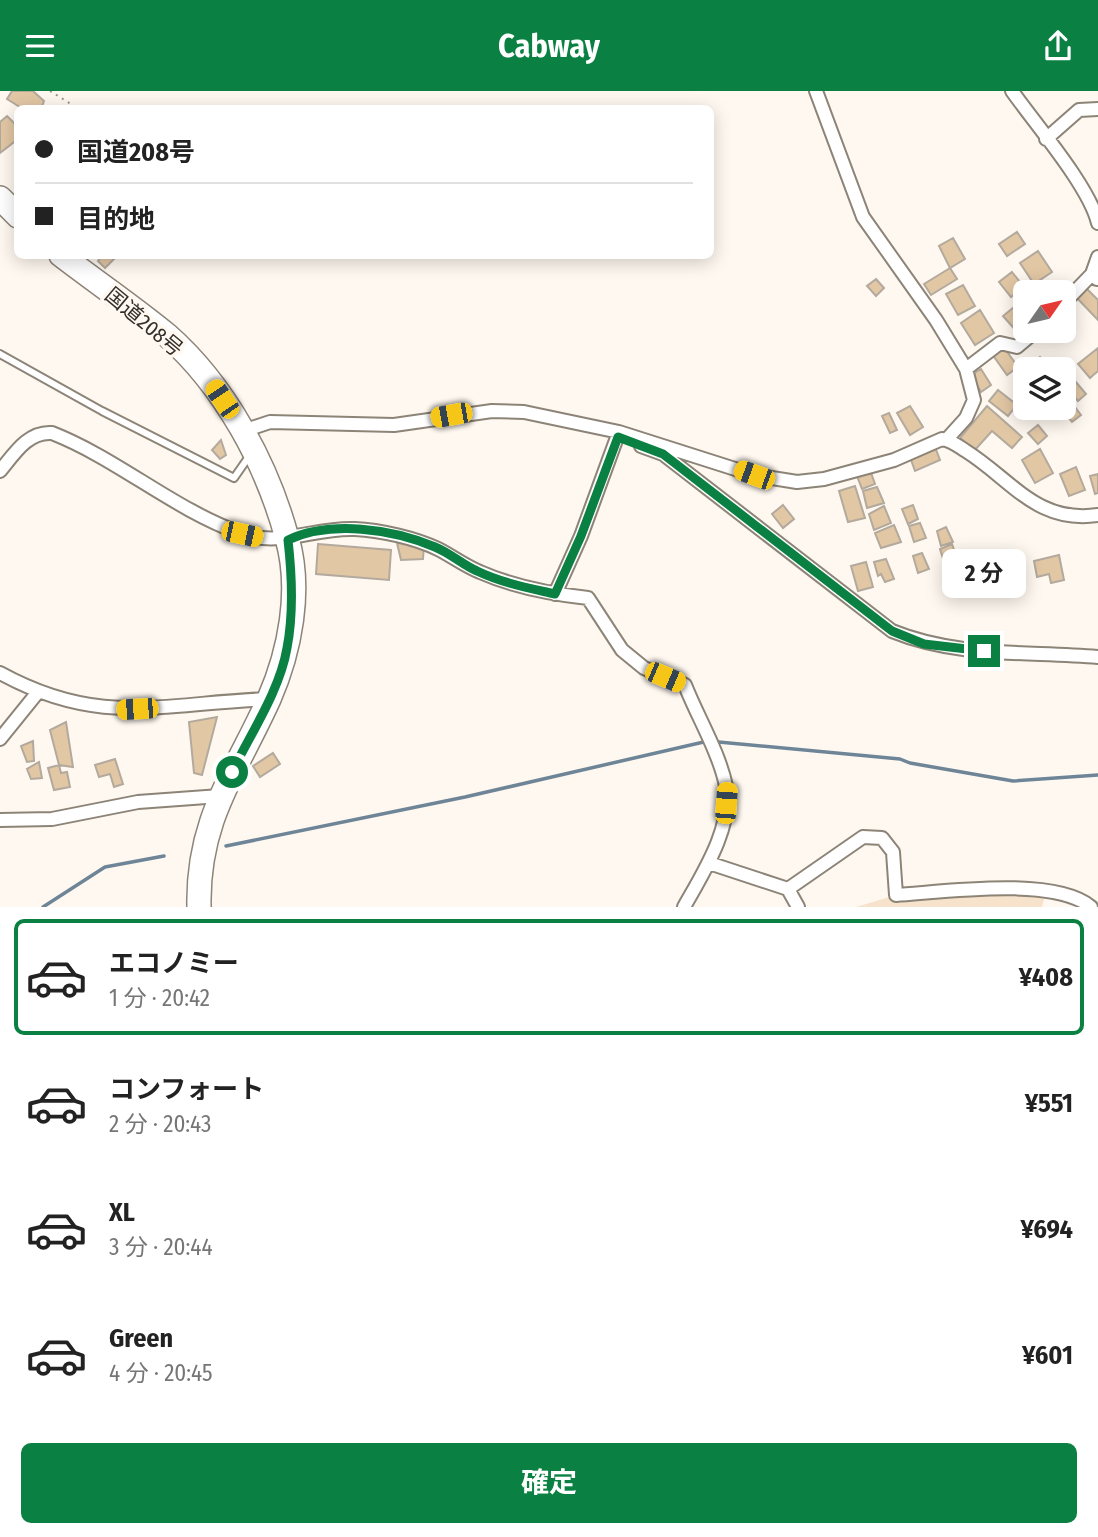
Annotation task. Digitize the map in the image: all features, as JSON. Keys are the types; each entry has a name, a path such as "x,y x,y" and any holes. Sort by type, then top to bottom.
{"highway":[{"path":"0,198 14,212"},
{"name":"国道208号","path":"66,259 168,336 211,383 243,431 288,540 292,603 287,650 269,699 220,796 204,839 198,877 199,907"}],"street":[{"path":"243,431 270,422 394,425 492,411 524,412 618,435 754,475 797,482 824,479 894,460 932,442 947,439 966,418 974,400 966,369 936,320 863,217 816,91"},
{"path":"1012,91 1095,211 1098,223"},
{"path":"1046,139 1079,110 1098,109"},
{"path":"0,208 14,219"},
{"path":"1076,293 1095,277 1098,257"},
{"path":"966,369 1000,343 1017,347 1022,343"},
{"path":"0,471 25,442 40,432 52,433 196,513 242,534 288,540 304,532 342,529 386,534 436,547 478,572 555,594 588,598 622,650 644,668 685,685 726,788 724,817 709,863 684,907"},
{"path":"555,594 581,536 618,435"},
{"path":"618,435 663,454 892,631 924,644 958,650 1098,657"},
{"path":"947,439 1033,502 1064,517 1098,515"},
{"path":"0,673 38,692 72,703 119,710 269,699"},
{"path":"0,739 38,692"},
{"path":"0,820 51,818 138,802 220,796"},
{"path":"788,889 863,837 872,836 882,838 893,852 896,895 1007,887 1083,900 1091,907"},
{"path":"709,863 788,889 798,907"}],"lane":[{"path":"0,354 102,411 234,478 253,452"}],"path":[{"path":"50,91 73,105"}],"shaded area":[{"path":"896,895 1045,896 1042,907 856,907"}],"building":[{"path":"12,91 33,91 44,101 42,105 17,105 7,99"},
{"path":"7,116 14,123 14,142 0,153 0,122"},
{"path":"1017,232 1025,244 1007,256 999,244"},
{"path":"953,238 965,259 950,268 939,246"},
{"path":"1038,251 1052,272 1040,280 1031,280 1020,263"},
{"path":"99,259 114,259 105,268 98,261"},
{"path":"950,268 957,279 931,295 924,284"},
{"path":"1012,272 1018,280 1013,280 1011,297 999,282"},
{"path":"876,279 884,288 876,296 867,286"},
{"path":"963,285 975,306 958,315 946,294"},
{"path":"1085,287 1098,300 1098,320 1076,297"},
{"path":"1013,308 1013,327 1003,316"},
{"path":"980,310 994,333 975,345 961,323"},
{"path":"1003,346 1013,360 1013,371 1007,375 992,354"},
{"path":"1098,348 1098,371 1090,378 1078,364"},
{"path":"981,369 991,385 981,392 971,375"},
{"path":"1076,382 1086,394 1078,401 1076,399"},
{"path":"998,390 1013,402 1013,410 1008,416 989,401"},
{"path":"910,406 923,427 910,435 897,413"},
{"path":"987,406 1022,437 1012,448 992,431 975,450 960,438"},
{"path":"889,413 897,430 890,433 882,416"},
{"path":"1038,425 1047,436 1038,444 1028,433"},
{"path":"221,440 226,455 220,459 212,450"},
{"path":"935,447 940,460 915,471 910,457"},
{"path":"1040,449 1053,473 1035,483 1022,460"},
{"path":"1076,467 1085,490 1069,496 1060,474"},
{"path":"870,470 875,484 862,489 857,476"},
{"path":"1098,474 1098,493 1095,494 1090,476"},
{"path":"855,486 865,518 848,522 839,491"},
{"path":"877,487 884,503 867,508 863,491"},
{"path":"783,505 794,519 783,528 772,514"},
{"path":"913,505 918,519 908,524 902,509"},
{"path":"884,506 891,523 874,530 869,514"},
{"path":"920,523 926,538 914,542 909,526"},
{"path":"894,525 901,542 881,548 875,533"},
{"path":"946,527 953,542 941,546 937,531"},
{"path":"397,543 424,544 423,559 401,560"},
{"path":"318,544 391,550 389,580 316,574"},
{"path":"952,544 958,561 945,565 940,549"},
{"path":"922,553 929,569 918,573 913,556"},
{"path":"1059,555 1064,580 1051,583 1049,574 1037,577 1034,561"},
{"path":"886,559 894,579 885,582 881,574 878,576 874,562"},
{"path":"866,562 873,587 858,591 851,566"},
{"path":"217,717 202,775 194,773 189,722"},
{"path":"66,722 73,767 59,765 50,730"},
{"path":"33,741 34,761 27,762 21,746"},
{"path":"273,753 280,764 260,777 253,766"},
{"path":"115,759 123,784 114,787 110,774 99,777 95,765"},
{"path":"39,762 42,778 31,779 27,769"},
{"path":"59,765 61,773 67,772 70,787 54,790 48,768"}],"waterway":[{"path":"226,846 465,797 708,741 900,759 1013,781 1098,775"},
{"path":"43,907 105,867 164,856"}],"route":[{"path":"232,772 269,699 287,650 292,603 288,540 304,532 355,529 386,534 436,547 478,572 555,594 581,536 618,437 663,454 892,631 924,644 984,651"}]}
